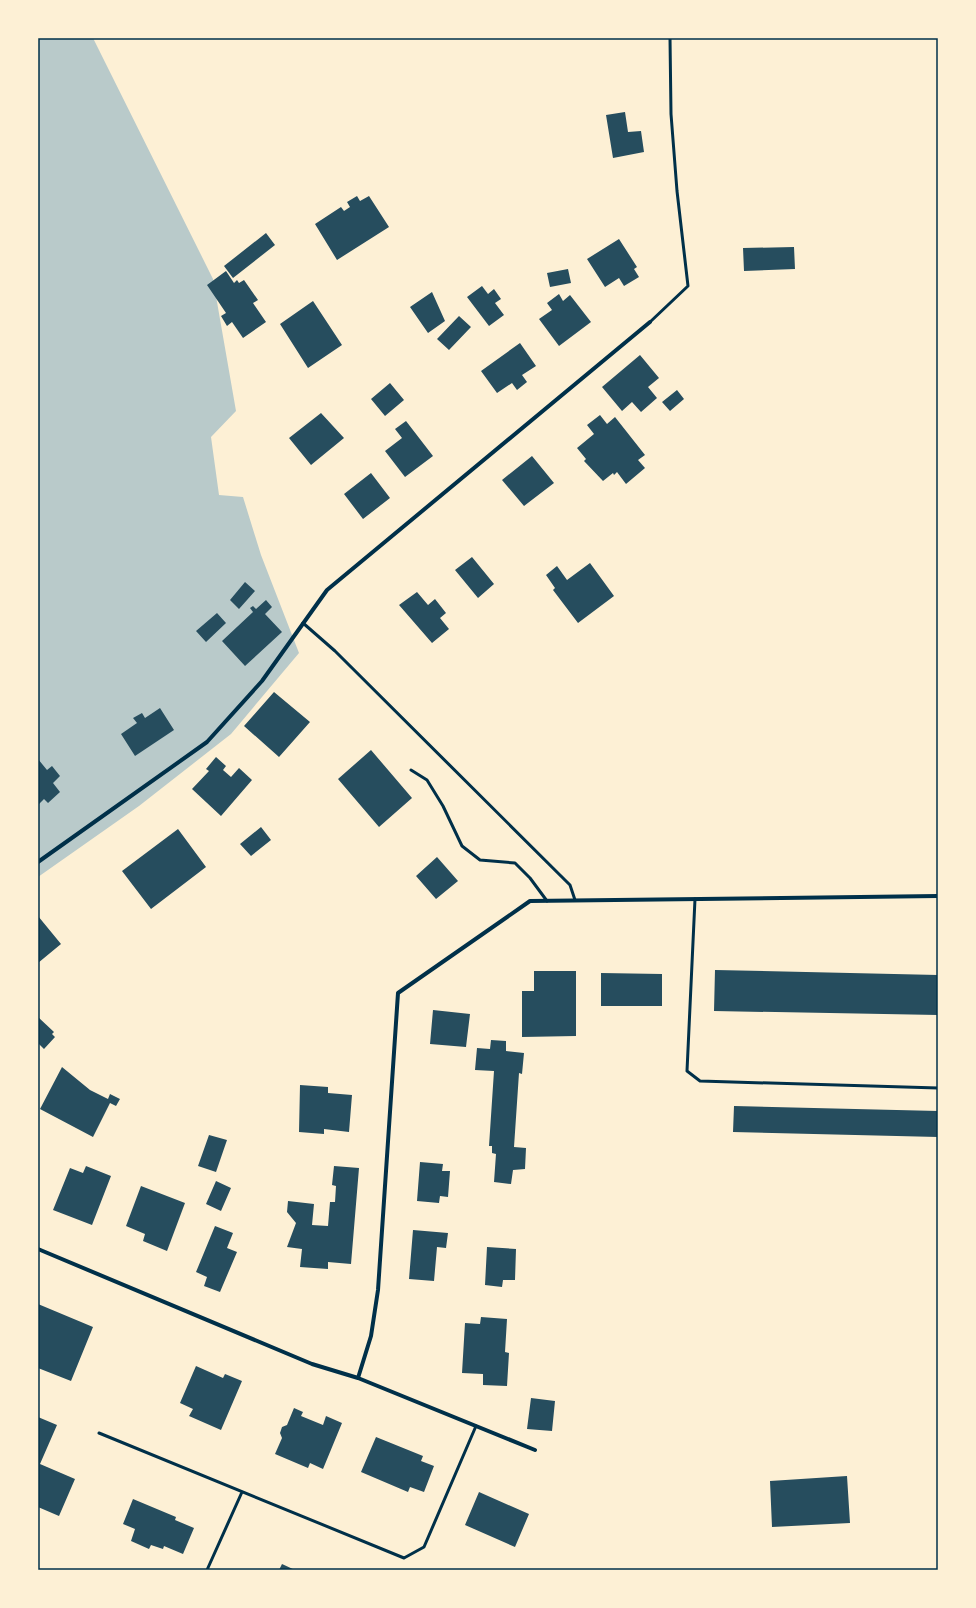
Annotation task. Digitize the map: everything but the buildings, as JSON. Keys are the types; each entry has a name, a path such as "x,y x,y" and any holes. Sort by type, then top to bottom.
{"street":[{"path":"38,862 207,742 262,681 327,590 650,322"},
{"path":"358,1378 371,1336 378,1290 398,993 530,901 938,896"},
{"path":"38,1249 312,1364 358,1378 535,1450"}],"lane":[{"path":"650,322 688,286 677,191 671,114 670,38"},
{"path":"303,623 335,651 570,885 575,900"},
{"path":"410,770 427,780 443,806 462,846 480,860 515,863 530,878 547,901"},
{"path":"695,899 687,1071 700,1081 938,1088"},
{"path":"99,1433 404,1558 424,1547 476,1426"},
{"path":"207,1570 242,1492"}],"shaded area":[{"path":"38,38 93,38 213,279 236,411 211,437 219,495 243,497 261,555 299,653 231,734 139,806 38,877"}]}
